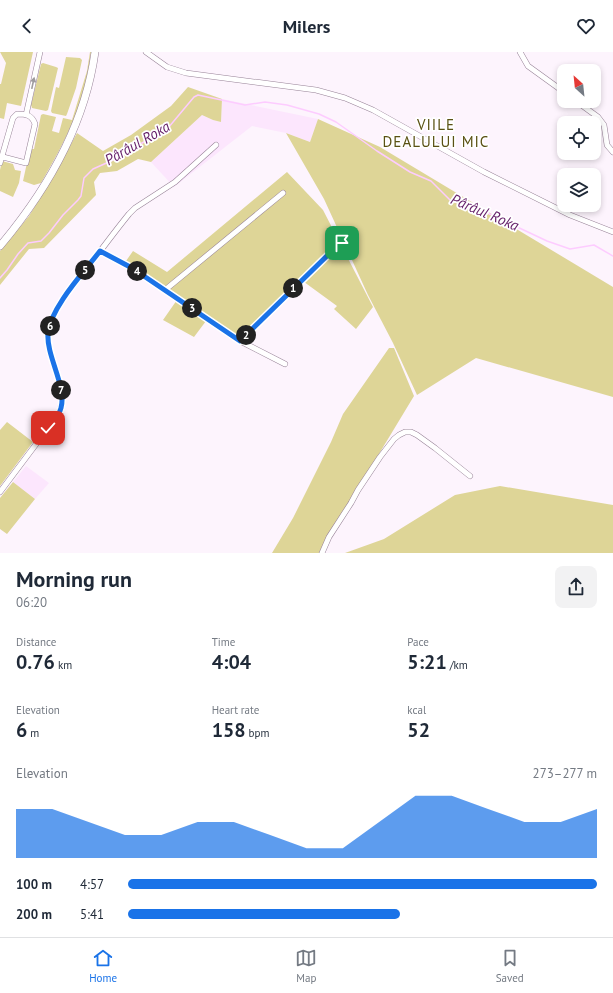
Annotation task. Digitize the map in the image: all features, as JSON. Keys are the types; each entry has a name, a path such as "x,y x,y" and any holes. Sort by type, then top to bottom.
{"main road":[{"path":"0,246 26,213 44,186 68,141 87,93 95,52"}],"street":[{"path":"26,115 40,52"},
{"path":"146,52 167,67 186,73 316,90 345,98 372,110 484,172 563,212 613,232"},
{"path":"520,52 528,66 557,87"},
{"path":"586,108 598,117 604,125 607,145 613,152"},
{"path":"0,163 3,157 10,124 13,118 17,114 30,116 33,119 34,124 26,163 3,157"},
{"path":"0,492 58,415 61,408 62,403 60,387 50,351 49,331 60,303 129,214 135,208 175,182 216,145"},
{"path":"165,290 283,193"},
{"path":"240,341 328,254 342,243"},
{"path":"100,251 123,262 240,341 285,364"},
{"path":"322,553 329,537 380,456 399,435 405,432 411,432 417,435 470,476"}],"shaded area":[{"path":"0,52 33,52 21,106 7,103 4,119 0,118 0,84 6,63"},
{"path":"90,52 89,70 80,104 74,120 58,152 41,183 34,185 23,181 30,149 34,149 41,115 43,114 56,117 52,131 59,133 63,118 72,120 87,71"},
{"path":"66,57 80,58 82,60 76,88 66,116 52,113 51,111 56,87 59,88"},
{"path":"43,63 58,68 48,110 46,111 32,108 31,105 41,64"},
{"path":"188,87 222,99 221,122 202,115 151,162 138,159 117,171 100,173 94,182 96,195 44,248 29,249 0,285 0,251 29,216 77,133 103,151 131,135 171,106"},
{"path":"222,99 318,119 310,142 286,133 252,126 174,187 151,162 202,115 221,122"},
{"path":"318,119 380,147 613,287 613,397 476,358 417,395 393,343 368,295 324,199 286,133 310,142"},
{"path":"2,161 13,164 15,170 21,171 19,183 13,197 0,191 0,170"},
{"path":"287,172 323,210 373,307 356,329 334,309 337,306 300,279 239,337 209,317 194,337 163,320 179,297 126,261 133,251 167,272"},
{"path":"389,348 394,348 414,396 319,553 272,553 293,518 331,442 343,414"},
{"path":"7,422 33,442 0,486 0,430"},
{"path":"26,466 49,483 35,499 13,482"},
{"path":"13,482 35,499 7,534 0,529 0,498"},
{"path":"500,486 613,505 613,553 345,553 384,539 455,495"}],"waterway":[{"name":"Pârâul Roka","path":"0,278 28,243 41,241 78,200 81,196 84,178 93,169 111,161 168,128 194,97 198,95 245,105 265,102 287,105 319,114 336,122 410,172 431,181 451,201 477,208 547,241 570,249 594,245 613,256"}],"district":[{"name":"VIILE DEALULUI MIC","path":"436,132"}],"route":[{"path":"48,428 58,415 62,403 60,387 50,351 48,334 50,326 60,303 100,251 123,262 240,341 334,249 342,243"}]}
